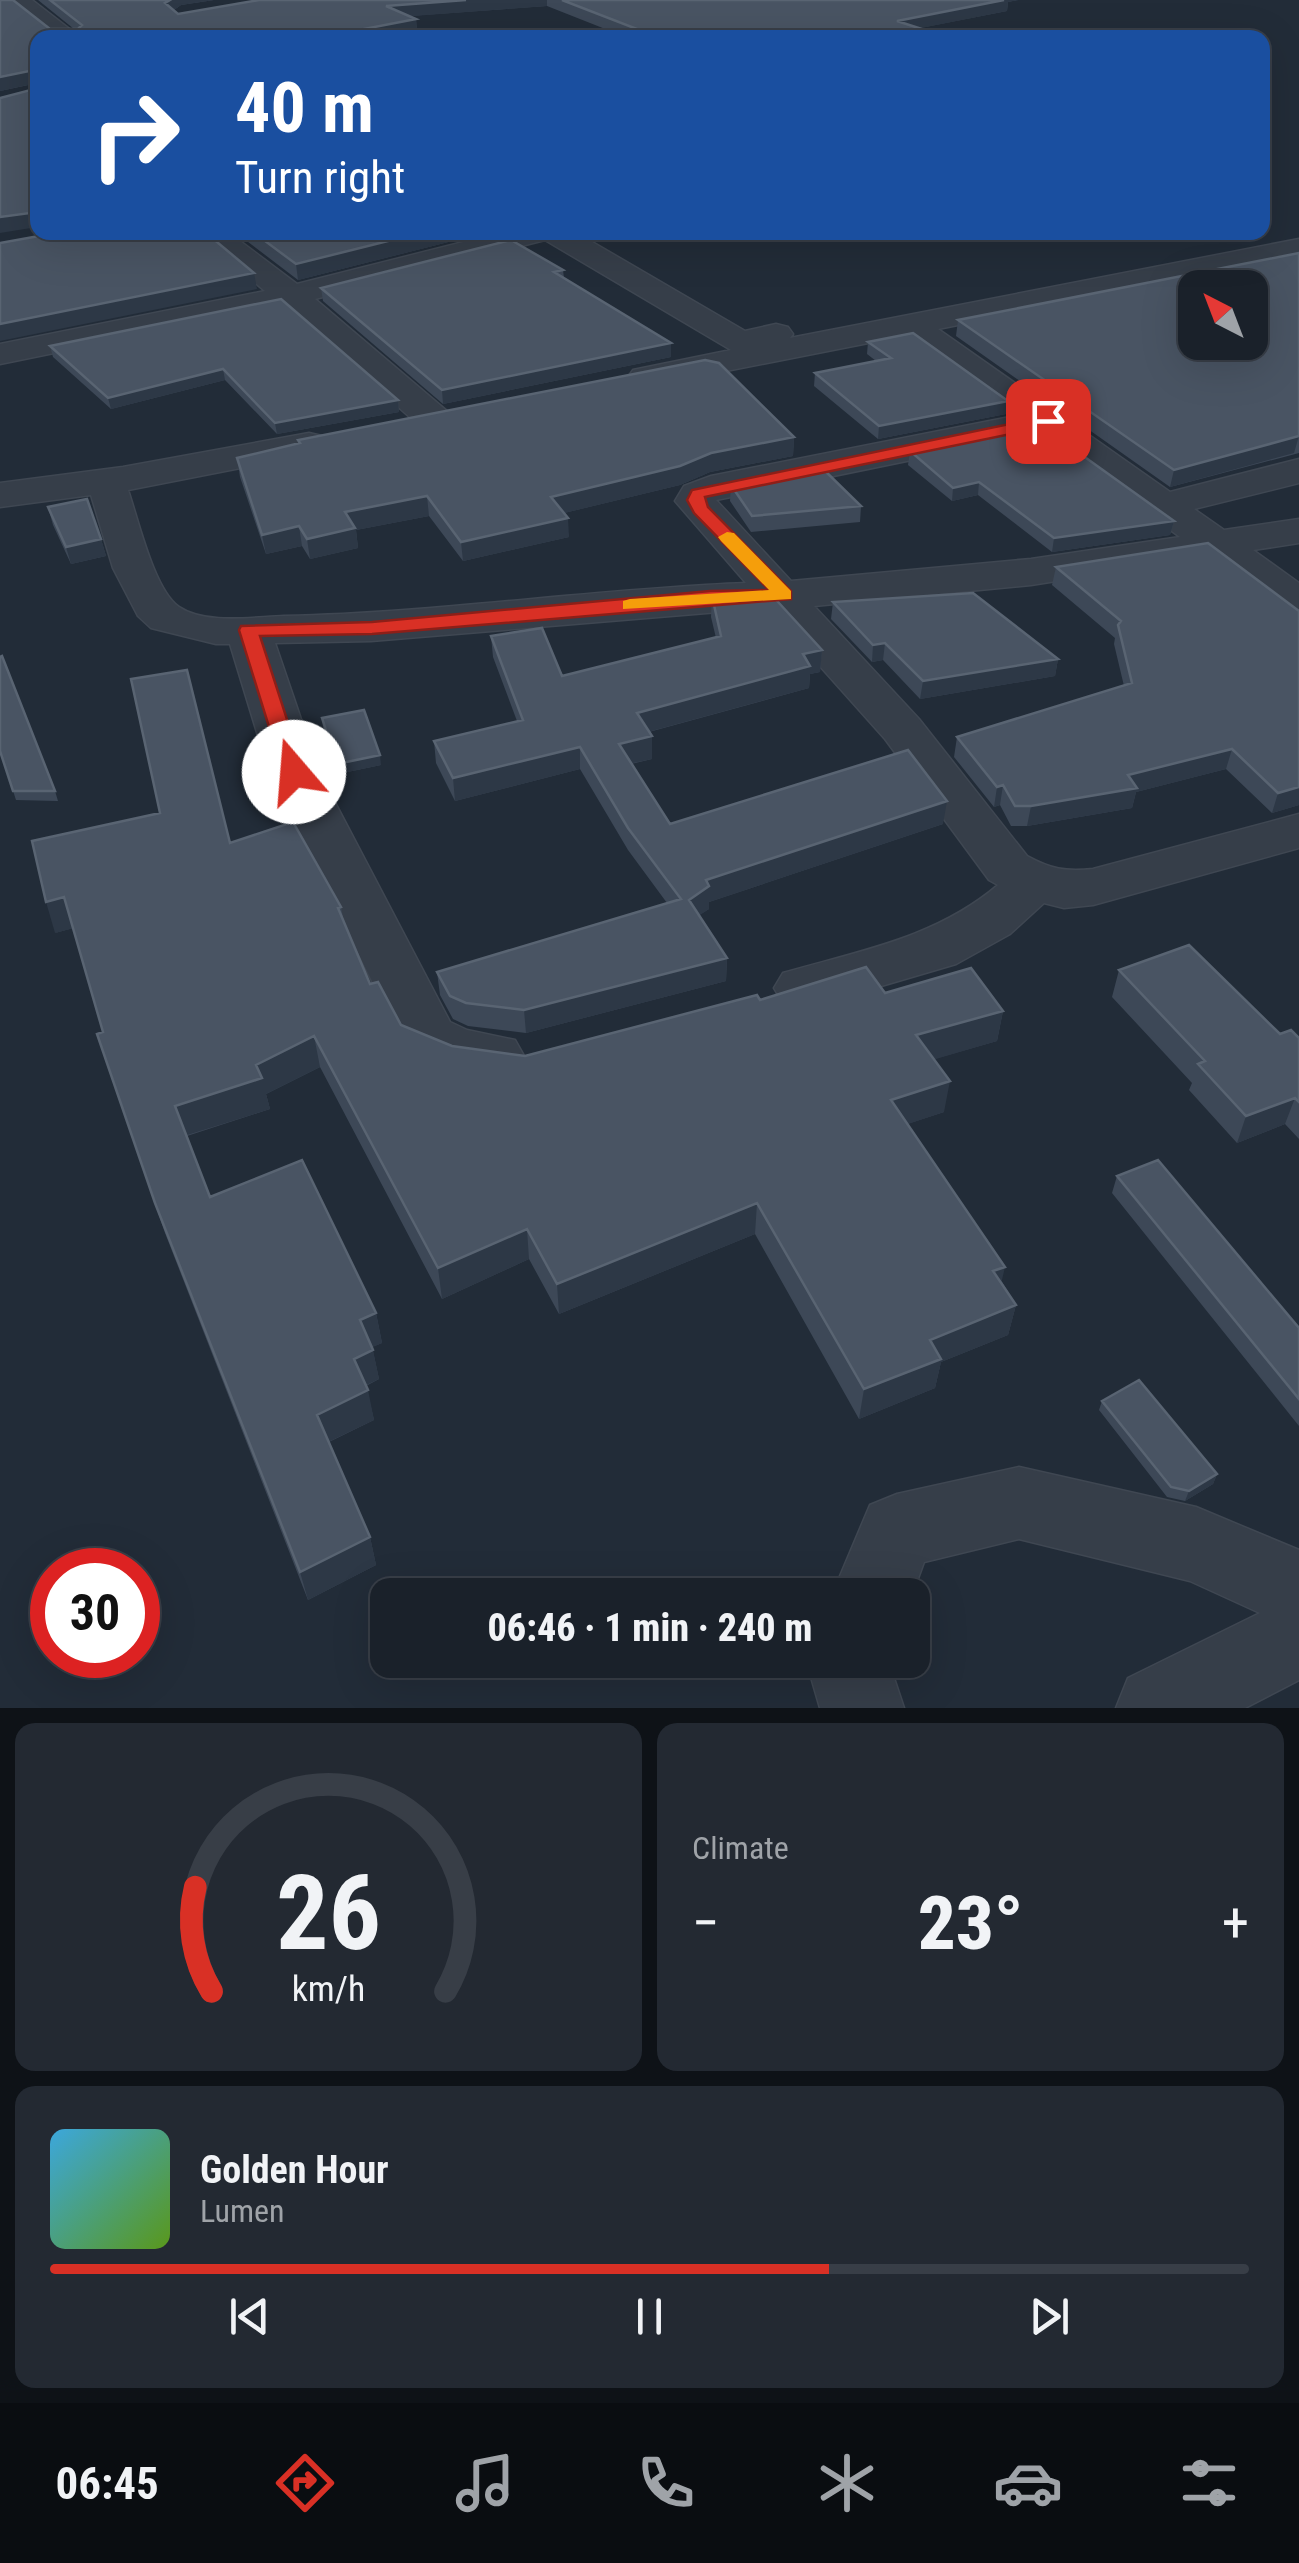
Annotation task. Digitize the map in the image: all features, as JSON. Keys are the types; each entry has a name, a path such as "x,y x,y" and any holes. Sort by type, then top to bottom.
{"street":[{"path":"0,11 22,4 59,30"},
{"path":"1270,231 1299,225"},
{"path":"219,240 291,295 435,420"},
{"path":"0,354 291,295 509,240"},
{"path":"566,240 740,342 1227,240"},
{"path":"610,384 908,322 1299,248"},
{"path":"908,322 1299,602"},
{"path":"396,428 474,412"},
{"path":"1048,421 698,494 696,500 700,510 784,595 902,729 1008,868 1034,883 1064,890 1094,888 1299,830"},
{"path":"0,494 106,482 338,439"},
{"path":"1165,504 1299,471"},
{"path":"106,482 134,568 152,607 168,619 216,631 372,628 710,597 784,595 1031,572 1299,531"},
{"path":"248,630 294,772 428,1037 457,1051 526,1060 545,1055"},
{"path":"758,1000 936,950 991,921 1034,883"},
{"path":"879,1578 897,1530 1019,1503 1196,1545 1299,1590"},
{"path":"1158,1708 1299,1637"},
{"path":"853,1678 862,1708"}],"building":[{"path":"0,0 13,0 50,29 78,29 82,25 50,0 170,0 165,3 178,14 259,0 466,0 386,6 416,19 366,30 30,30 30,71 0,77"},
{"path":"562,0 1004,0 897,21 925,30 639,30"},
{"path":"30,90 30,213 0,217 0,98"},
{"path":"30,238 215,240 254,273 0,324 0,243"},
{"path":"264,240 392,240 296,264"},
{"path":"511,240 563,270 554,272 671,343 442,390 321,288"},
{"path":"1299,253 1299,436 1174,470 958,320 1178,277 1178,360 1268,360 1268,270 1212,270"},
{"path":"281,299 398,400 275,423 223,369 108,398 50,346"},
{"path":"913,333 1008,401 879,426 815,373 891,358 868,342"},
{"path":"705,360 719,363 794,437 711,453 680,466 551,497 568,518 461,542 427,496 345,512 355,528 307,539 299,526 262,535 237,458 300,443 298,440"},
{"path":"1040,425 1174,521 1054,538 979,482 953,488 910,451"},
{"path":"821,467 861,506 752,516 731,485"},
{"path":"87,499 101,539 66,547 48,507"},
{"path":"1208,543 1299,611 1299,787 1278,793 1232,749 1128,775 1137,788 1015,806 1003,785 997,787 957,737 1132,683 1118,625 1121,621 1056,567"},
{"path":"768,591 822,650 803,654 810,666 637,713 652,736 619,744 670,824 908,750 947,801 706,880 709,886 689,900 727,958 524,1010 466,1003 450,996 437,972 681,899 628,828 580,747 453,778 434,741 523,720 491,636 542,628 562,676 721,636 712,596"},
{"path":"973,593 1058,659 923,681 885,643 873,645 833,602"},
{"path":"2,656 55,791 13,791 0,751"},
{"path":"187,670 230,843 293,822 341,907 338,908 370,984 378,982 401,1025 452,1046 525,1056 757,995 760,1000 866,967 885,993 971,968 1003,1011 916,1035 950,1081 891,1100 1005,1267 993,1271 1016,1305 930,1340 941,1359 864,1389 757,1203 557,1284 527,1229 438,1268 314,1036 256,1065 262,1078 175,1106 210,1197 302,1160 376,1313 360,1320 373,1350 354,1359 368,1390 317,1415 370,1537 300,1572 155,1203 97,1034 103,1032 64,897 46,902 32,841 160,813 131,679"},
{"path":"364,710 380,755 337,764 322,718"},
{"path":"1189,945 1280,1034 1291,1030 1299,1038 1299,1102 1295,1098 1246,1116 1198,1064 1205,1061 1119,970"},
{"path":"1158,1160 1299,1328 1299,1399 1117,1176"},
{"path":"1139,1380 1217,1474 1189,1491 1171,1487 1102,1401"}],"slow traffic":[{"path":"630,605 784,595 727,537"}],"route":[{"path":"294,772 248,630 372,628 710,597 784,595 700,510 698,494 710,488 1048,421"}]}
